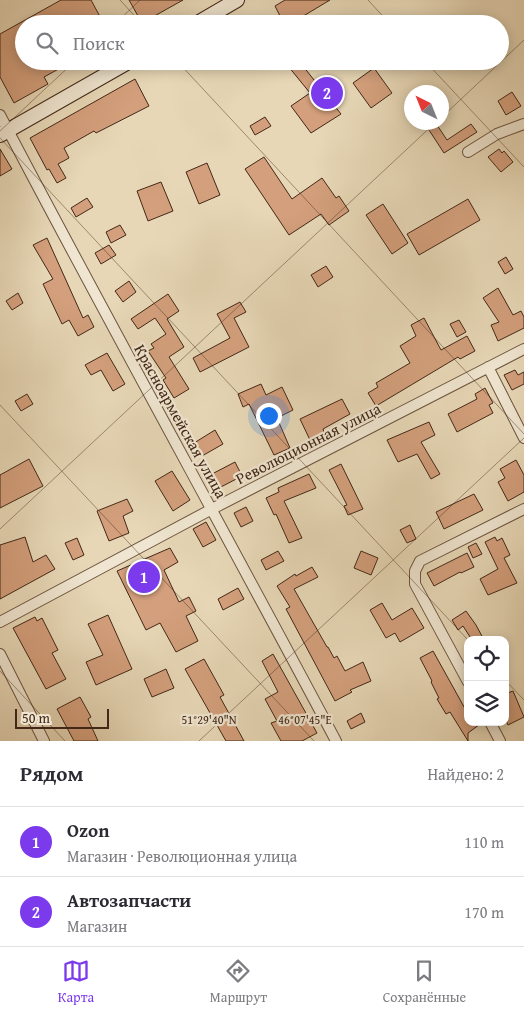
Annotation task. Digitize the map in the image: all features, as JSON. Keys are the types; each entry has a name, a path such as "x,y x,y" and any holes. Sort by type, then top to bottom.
{"main road":[{"path":"211,15 237,0"},
{"path":"4,133 114,70"}],"street":[{"name":"Красноармейская улица","path":"0,115 4,133 212,508 336,741"},
{"path":"468,152 497,134 524,124"},
{"name":"Революционная улица","path":"0,622 212,508 524,349"},
{"path":"488,367 524,438"},
{"path":"467,681 415,584 415,571 420,561 524,509"},
{"path":"0,654 44,741"},
{"path":"492,726 500,741"}],"building":[{"path":"61,0 91,0 99,15 34,15"},
{"path":"129,0 183,0 156,15 137,15"},
{"path":"285,0 330,0 305,15 280,15 275,6"},
{"path":"15,26 15,70 57,70 44,77 48,84 14,103 0,77 0,34"},
{"path":"291,70 306,70 341,114 311,133 291,106 310,93"},
{"path":"371,70 375,70 392,93 371,108 353,83"},
{"path":"135,79 149,106 96,133 94,131 64,148 69,158 58,164 66,178 57,183 49,169 47,170 30,138"},
{"path":"512,92 521,106 506,115 498,101"},
{"path":"265,117 271,126 255,135 250,126"},
{"path":"471,124 477,132 444,153 429,130 440,130 447,140"},
{"path":"0,149 12,169 0,176"},
{"path":"499,149 502,153 504,151 513,162 501,172 488,157"},
{"path":"264,157 292,199 322,178 336,198 339,196 349,211 329,225 321,214 289,235 245,169"},
{"path":"207,163 220,195 199,204 186,172"},
{"path":"161,182 173,211 148,221 137,191"},
{"path":"87,198 93,207 76,217 71,208"},
{"path":"468,199 480,220 419,255 407,234"},
{"path":"383,204 408,243 392,254 366,215"},
{"path":"120,225 126,235 111,243 106,232"},
{"path":"47,238 83,318 88,315 94,327 78,336 69,320 62,324 43,284 53,279 33,245"},
{"path":"109,245 116,255 101,264 95,253"},
{"path":"506,257 513,269 505,274 498,262"},
{"path":"326,266 333,277 318,287 311,275"},
{"path":"129,281 136,292 123,302 115,291"},
{"path":"498,288 513,315 521,311 524,317 524,328 498,341 491,325 499,322 483,298"},
{"path":"18,293 23,303 12,310 6,301"},
{"path":"168,294 179,311 167,319 184,347 169,357 189,389 174,398 163,380 166,378 148,351 154,348 151,344 166,334 155,318 138,329 131,319"},
{"path":"240,302 246,312 234,318 249,347 200,372 193,358 230,338 217,314"},
{"path":"424,318 441,350 467,336 475,351 460,359 458,357 376,406 368,393 378,387 376,383 410,363 400,346 416,336 411,325"},
{"path":"459,320 466,332 457,337 450,324"},
{"path":"107,353 125,384 113,391 101,370 91,375 85,365"},
{"path":"515,370 518,375 524,372 524,384 512,390 504,375"},
{"path":"261,384 266,395 282,387 293,410 277,418 290,448 274,455 249,404 243,407 238,394"},
{"path":"485,388 493,403 489,405 493,413 457,432 448,414 477,399 475,394"},
{"path":"27,394 33,404 21,411 15,401"},
{"path":"342,399 350,414 323,429 324,432 310,440 300,419"},
{"path":"429,422 435,435 421,442 440,474 431,479 417,454 398,462 387,440"},
{"path":"215,430 223,444 202,456 194,443"},
{"path":"29,459 43,486 0,508 0,475"},
{"path":"516,460 524,475 524,492 508,501 498,482 505,478 500,469"},
{"path":"235,462 242,476 219,488 212,474"},
{"path":"341,464 363,509 348,515 344,506 347,505 329,470"},
{"path":"172,471 190,500 173,511 155,481"},
{"path":"309,474 316,488 284,501 302,538 289,543 276,514 274,515 266,498 279,492 278,488"},
{"path":"474,494 483,510 444,529 436,512"},
{"path":"127,499 133,511 123,516 129,533 109,541 97,511"},
{"path":"246,507 253,521 241,527 234,513"},
{"path":"206,522 216,540 203,547 193,529"},
{"path":"410,525 416,539 407,543 400,530"},
{"path":"25,537 33,562 46,555 55,569 0,599 0,545"},
{"path":"495,537 497,541 502,538 510,555 504,558 517,583 488,595 480,579 498,569 485,542"},
{"path":"77,538 84,555 73,560 65,543"},
{"path":"476,543 482,554 473,558 468,547"},
{"path":"170,548 178,562 164,570 179,602 189,597 196,611 186,616 198,641 176,652 160,623 146,630 117,571"},
{"path":"278,551 284,561 266,570 261,560"},
{"path":"361,551 378,558 371,575 354,568"},
{"path":"467,553 474,567 434,586 427,573"},
{"path":"312,567 318,577 294,589 334,658 337,656 345,671 363,662 371,681 350,690 352,692 335,701 286,609 290,607 277,586 295,574 296,576"},
{"path":"238,588 244,599 223,610 218,599"},
{"path":"382,603 392,620 412,608 424,628 400,642 395,633 386,638 370,610"},
{"path":"466,611 482,636 469,636 463,626 458,630 452,620"},
{"path":"108,615 132,669 96,685 86,662 103,655 88,624"},
{"path":"35,617 37,621 42,618 58,650 52,653 66,679 46,689 13,628"},
{"path":"433,651 464,707 464,726 478,726 468,733 468,741 450,712 446,714 437,699 439,698 432,681 420,658"},
{"path":"273,654 317,733 302,741 281,741 271,723 277,721 265,699 278,692 262,661"},
{"path":"204,659 224,695 220,697 244,741 226,741 185,669"},
{"path":"166,669 174,688 152,697 144,679"},
{"path":"513,691 524,717 509,724 509,692"},
{"path":"80,697 91,717 88,719 98,741 74,741 57,709"},
{"path":"361,713 365,722 351,729 347,721"}],"place":[{"name":"Автозапчасти","path":"327,93"},
{"name":"Ozon","path":"144,577"}]}
